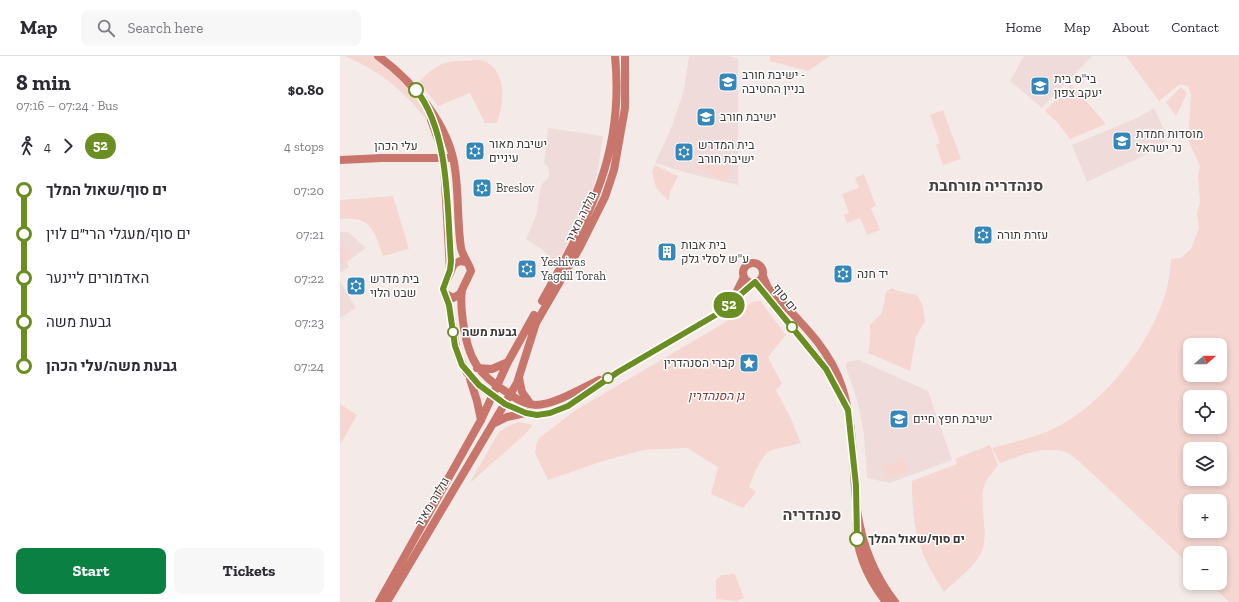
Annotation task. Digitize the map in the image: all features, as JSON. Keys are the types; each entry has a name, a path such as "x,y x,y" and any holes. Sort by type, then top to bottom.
{"street":[{"path":"378,56 405,78 423,99 443,131 453,158 461,244 466,262 471,270 462,291 461,301 465,335 471,357 477,368 497,386 510,395 531,404 540,404 552,401 618,372"},
{"name":"גולדה מאיר","path":"379,602 481,420 508,362 576,241 600,186 612,144 616,111 615,56"},
{"name":"גולדה מאיר","path":"387,602 510,395 519,378 536,323 589,231 610,183 620,141 625,108 625,56"},
{"path":"423,99 436,131 443,158 451,261 450,270"},
{"name":"עלי הכהן","path":"340,160 382,158 453,158"},
{"path":"466,262 456,262 450,270 444,285 455,346 476,396 481,420"},
{"path":"467,373 493,396 505,404 526,413 542,415 559,410 573,402 618,372 726,308 763,275 761,266 751,263 744,269 744,277 726,308"},
{"name":"ים סוף","path":"763,275 768,288 781,300 826,353 842,386 848,410 857,509 863,538 871,563 880,581 895,602"},
{"path":"744,277 749,282 754,283"},
{"name":"ים סוף","path":"754,283 826,369 848,410"},
{"path":"446,294 453,298 462,291"},
{"path":"477,368 492,369 508,362"},
{"path":"519,378 522,392 531,404"},
{"path":"494,424 507,417 526,413"},
{"name":"ים סוף","path":"857,509 856,531 863,560 868,574 886,602"}],"shaded area":[{"name":"ישיבת חורב","path":"689,56 728,56 738,59 738,185 687,173 655,163 670,131 684,89"},
{"name":"בי\"ס בית יעקב צפון","path":"1024,56 1092,56 1042,108 1010,81"},
{"name":"מוסדות חמדת נר ישראל","path":"1154,108 1168,138 1159,147 1143,156 1087,182 1072,145 1139,117"},
{"path":"548,128 603,136 597,175 587,206 555,267 544,251 526,239 536,216 541,185 549,177 548,167 544,163"},
{"path":"340,232 348,232 366,248 347,262 349,267 340,273"},
{"path":"340,281 356,308 340,318"},
{"name":"ישיבת חפץ חיים","path":"859,360 928,391 952,460 890,483 867,478 864,435 858,403 845,364 850,361"}],"green space":[{"path":"345,56 372,56 382,62 399,76 421,102 430,125 422,114 393,84 358,62"},
{"path":"770,56 830,56 808,71 770,61"},
{"path":"1126,56 1239,56 1239,602 1229,602 1216,590 1227,590 1227,546 1183,546 1183,558 1083,465 1068,453 1042,450 1024,454 1000,463 992,448 1053,429 1090,405 1107,389 1122,371 1149,332 1159,312 1166,292 1171,259 1181,258 1191,249 1199,228 1197,213 1200,203 1198,176 1200,166 1188,140 1191,95 1188,86 1180,84 1159,101"},
{"path":"480,60 492,66 500,78 502,86 502,101 497,123 485,123 470,93 438,106 419,82 433,69 440,65 453,62"},
{"path":"1071,84 1106,124 1070,139 1058,123 1045,111"},
{"path":"1181,87 1187,93 1176,116 1166,102"},
{"path":"943,110 961,159 943,165 936,145 940,143 930,115"},
{"path":"702,156 734,170 723,181 697,168"},
{"path":"655,165 678,176 670,192 669,201 656,188 652,171"},
{"path":"864,174 876,206 871,208 880,230 867,235 860,218 847,223 844,215 849,213 842,194 859,188 855,178"},
{"path":"393,196 409,249 383,256 374,232 370,227 359,220 340,219 340,200"},
{"path":"340,239 351,255 340,263"},
{"path":"892,288 898,291 917,295 923,306 925,321 916,337 910,371 868,353 870,325 882,313 886,292"},
{"name":"גן הסנהדרין","path":"760,301 786,335 768,357 782,384 776,390 801,443 772,450 762,458 749,487 756,492 743,508 711,494 718,467 687,448 643,450 603,461 548,480 535,453 539,438 576,410 724,323 752,302"},
{"path":"340,404 357,415 340,445"},
{"path":"519,422 533,425 469,484 499,432 510,425"},
{"path":"990,445 998,465 984,486 984,545 979,557 970,568 944,592 922,552 918,539 913,513 912,481 957,464 955,459"},
{"path":"904,458 909,470 888,479 883,467"},
{"path":"735,574 744,598 737,601 716,599 716,580 722,575"}],"bus line":[{"name":"52","path":"416,90 423,99 436,131 444,165 451,266 443,289 446,294 451,314 455,346 465,370 474,381 511,408 526,413 542,415 559,410 568,406 618,372 675,337 719,313 755,282 826,369 848,410 856,485 857,539"}],"place":[{"name":"ישיבת חורב - בניין החטיבה","path":"728,82"},
{"name":"בי\"ס בית יעקב צפון","path":"1040,86"},
{"name":"ישיבת חורב","path":"706,117"},
{"name":"מוסדות חמדת נר ישראל","path":"1122,141"},
{"name":"ישיבת מאור עיניים","path":"475,151"},
{"name":"בית המדרש ישיבת חורב","path":"684,152"},
{"name":"Breslov","path":"482,188"},
{"name":"עזרת תורה","path":"983,235"},
{"name":"בית אבות ע\"ש לסלי גלק","path":"667,252"},
{"name":"Yeshivas Yagdil Torah","path":"527,269"},
{"name":"יד חנה","path":"843,274"},
{"name":"בית מדרש שבט הלוי","path":"356,286"},
{"name":"גבעת משה","path":"453,332"},
{"name":"קברי הסנהדרין","path":"749,363"},
{"name":"ישיבת חפץ חיים","path":"899,419"},
{"name":"ים סוף/שאול המלך","path":"857,539"}],"district":[{"name":"סנהדריה מורחבת","path":"986,185"},
{"name":"סנהדריה","path":"812,514"}]}
